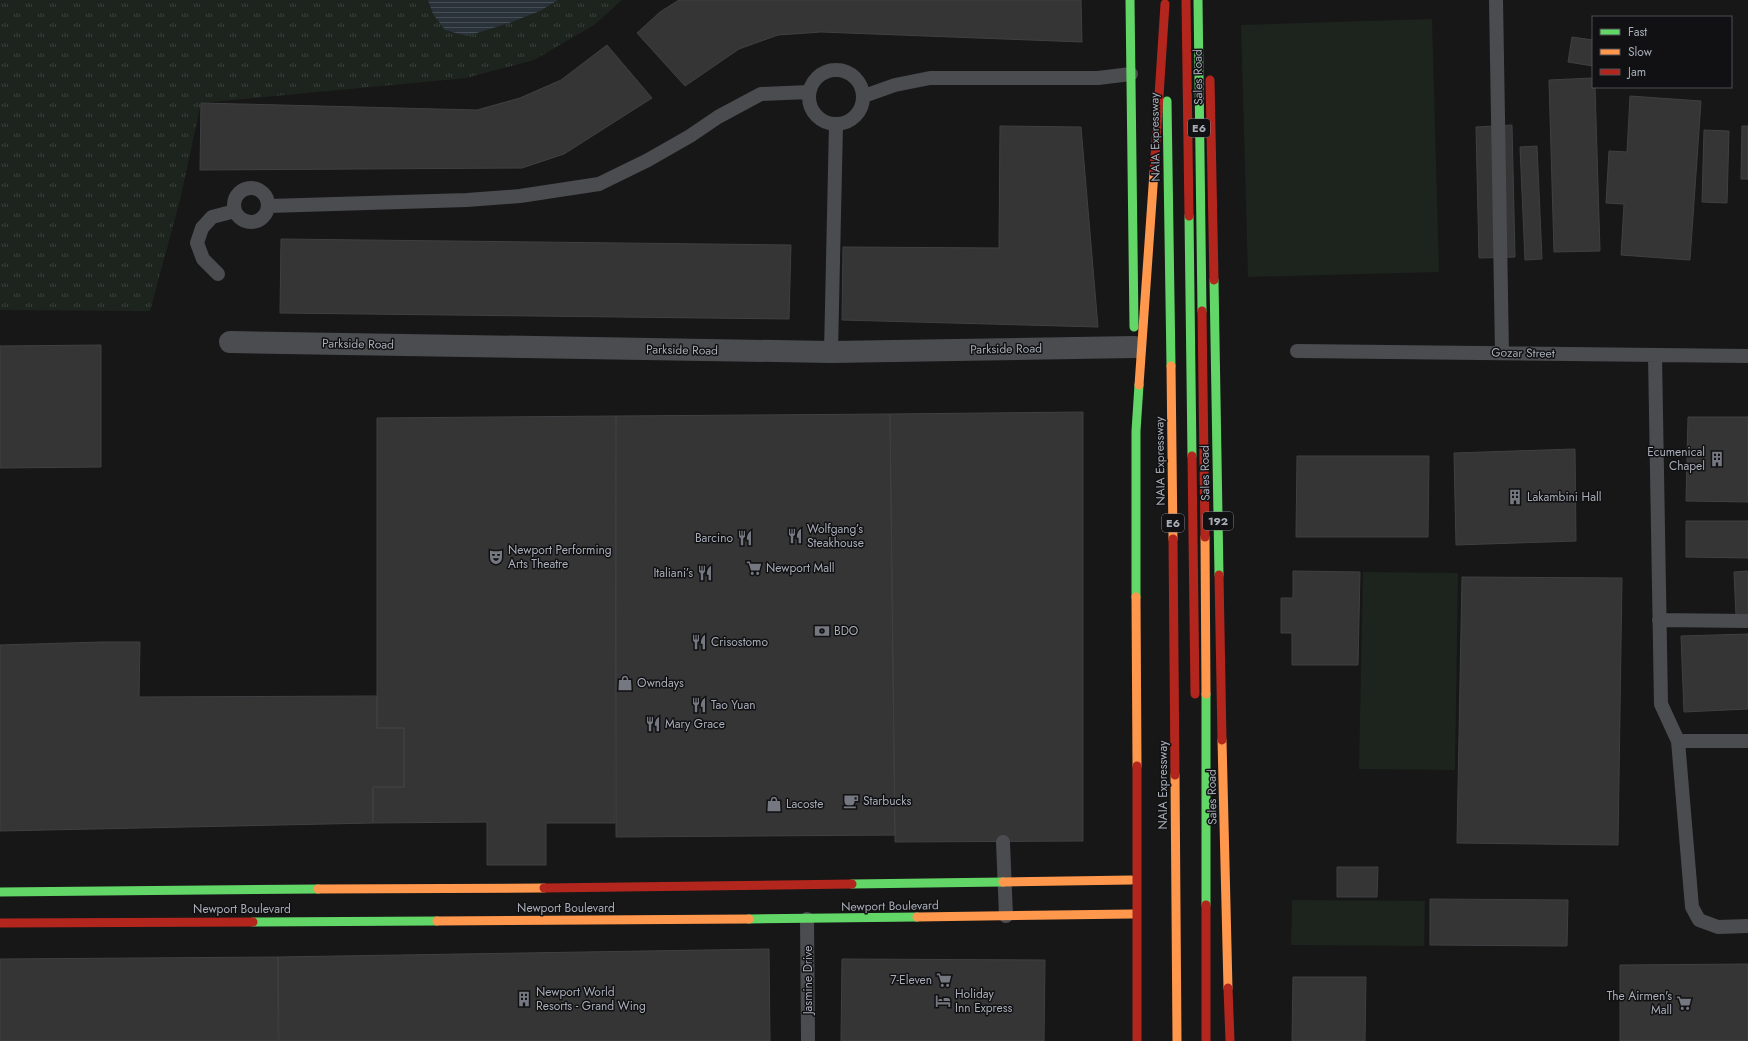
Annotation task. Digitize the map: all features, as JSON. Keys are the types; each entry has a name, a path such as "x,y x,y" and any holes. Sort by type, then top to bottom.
{"main road":[{"path":"1130,0 1135,347 1131,880 1133,1041"},
{"name":"Sales Road","path":"1186,0 1196,707"},
{"name":"E6","path":"1198,0 1206,619 1206,1041"},
{"path":"1137,1041 1136,431 1163,1"},
{"path":"1163,1 1170,1041"},
{"name":"NAIA Expressway","path":"1163,1 1172,444 1178,1041"},
{"name":"Sales Road","path":"1210,72 1225,878 1230,1041"},
{"name":"Sales Road","path":"1197,778 1202,1041"},
{"name":"Newport Boulevard","path":"0,892 1006,883 1131,880"},
{"path":"95,900 100,891"},
{"path":"95,913 102,922"},
{"name":"Newport Boulevard","path":"0,923 807,919 1132,914"}],"street":[{"name":"Parkside Road","path":"230,342 831,352 1135,347"}],"lane":[{"path":"1496,0 1502,353"},
{"path":"836,69 844,70 858,80 864,96 863,104 853,119 846,123 836,124 827,123 818,118 812,111 809,101 809,92 813,83 819,76 827,71 836,69"},
{"path":"864,96 895,85 930,78 1098,78 1131,74"},
{"path":"269,206 467,200 520,196 599,184 648,160 690,136 718,117 761,94 809,92"},
{"path":"831,352 836,124"},
{"path":"247,189 258,189 268,201 268,212 264,217 254,223 242,220 235,211 235,199 242,191 247,189"},
{"path":"218,274 203,259 197,244 202,228 212,217 235,211"},
{"name":"Gozar Street","path":"1297,351 1748,356"},
{"path":"1655,355 1661,704 1678,741 1692,907 1699,920 1718,927 1748,926"},
{"path":"1659,620 1748,621"},
{"path":"1678,741 1748,741"},
{"path":"1003,842 1006,883 1006,916"},
{"name":"Jasmine Drive","path":"807,919 808,1041"}],"green space":[{"path":"0,0 622,0 594,25 534,60 466,78 201,103 180,200 150,311 0,310"},
{"path":"1432,19 1439,272 1248,277 1241,25"},
{"path":"1363,572 1458,573 1455,770 1359,769"},
{"path":"1292,900 1425,901 1424,946 1291,945"}],"shaded area":[{"path":"428,0 558,0 540,11 509,23 467,36 445,30 433,14"}],"building":[{"path":"679,0 1081,0 1082,42 821,32 778,35 739,49 685,86 637,33 660,12"},
{"path":"1572,37 1592,40 1592,66 1568,62"},
{"path":"607,45 652,98 564,154 522,168 200,170 201,103 477,110 520,98 561,80"},
{"path":"1592,78 1592,88 1595,88 1600,251 1554,252 1549,80"},
{"path":"1630,96 1701,101 1690,260 1621,255 1624,204 1606,203 1609,151 1627,152"},
{"path":"1512,125 1515,257 1479,258 1476,127"},
{"path":"1000,126 1081,127 1098,327 842,320 843,247 999,248"},
{"path":"1742,126 1748,126 1748,179 1741,179"},
{"path":"1704,130 1729,131 1727,203 1702,202"},
{"path":"1537,146 1542,259 1525,260 1520,147"},
{"path":"281,239 791,245 789,319 280,313"},
{"path":"101,345 101,467 0,468 0,346"},
{"path":"1083,412 1083,841 895,842 890,414"},
{"name":"Newport Mall","path":"890,414 895,835 616,837 616,416"},
{"name":"Newport Performing Arts Theatre","path":"616,416 615,823 546,823 546,865 487,865 487,822 373,823 373,787 404,787 404,728 377,728 377,418"},
{"name":"Ecumenical Chapel","path":"1688,417 1748,417 1748,502 1686,501"},
{"name":"Lakambini Hall","path":"1575,449 1576,541 1456,545 1454,453"},
{"path":"1297,456 1429,456 1428,537 1296,537"},
{"path":"1686,521 1748,521 1748,558 1686,557"},
{"path":"1293,571 1360,572 1358,665 1292,665 1292,633 1281,633 1281,598 1293,598"},
{"path":"1748,571 1748,615 1736,616 1734,572"},
{"path":"1462,577 1622,578 1618,845 1457,843"},
{"path":"1748,634 1748,709 1684,712 1681,636"},
{"path":"140,642 139,697 377,696 377,728 404,728 404,787 373,787 373,823 0,831 0,645"},
{"path":"1337,867 1378,867 1377,897 1337,897"},
{"path":"1430,899 1568,900 1567,946 1430,945"},
{"name":"Newport World Resorts - Grand Wing","path":"769,949 770,1041 279,1041 278,957"},
{"path":"278,957 278,1041 0,1041 0,959"},
{"name":"Holiday Inn Express","path":"842,959 1045,960 1044,1041 841,1041"},
{"name":"The Airmen's Mall","path":"1748,964 1748,1041 1620,1041 1620,965"},
{"path":"1293,977 1366,977 1365,1041 1292,1041"}],"traffic: fast":[{"path":"1130,0 1134,327"},
{"path":"1198,0 1202,311"},
{"path":"1167,101 1171,366"},
{"path":"1189,216 1192,456"},
{"path":"1214,280 1219,575"},
{"path":"1136,597 1136,431 1139,385"},
{"path":"1206,694 1206,905"},
{"path":"852,884 1003,882"},
{"path":"0,892 318,889"},
{"path":"749,919 917,917"},
{"path":"253,922 437,921"}],"traffic: slow":[{"path":"1139,385 1154,172"},
{"path":"1171,366 1173,539"},
{"path":"1205,537 1206,694"},
{"path":"1136,597 1137,766"},
{"path":"1222,740 1228,988"},
{"path":"1175,775 1177,1041"},
{"path":"1003,882 1131,880"},
{"path":"318,889 544,888"},
{"path":"917,917 1132,914"},
{"path":"437,921 749,919"}],"traffic: jam":[{"path":"1186,0 1189,216"},
{"path":"1154,172 1165,4"},
{"path":"1210,80 1214,280"},
{"path":"1202,311 1205,537"},
{"path":"1192,456 1195,694"},
{"path":"1173,539 1175,775"},
{"path":"1219,575 1222,740"},
{"path":"1137,766 1137,1041"},
{"path":"544,888 852,884"},
{"path":"1206,905 1206,1041"},
{"path":"0,923 253,922"},
{"path":"1228,988 1230,1041"}],"place":[{"name":"Ecumenical Chapel","path":"1717,459"},
{"name":"Lakambini Hall","path":"1515,497"},
{"name":"Wolfgang’s Steakhouse","path":"795,536"},
{"name":"Barcino","path":"745,538"},
{"name":"Newport Performing Arts Theatre","path":"496,557"},
{"name":"Newport Mall","path":"754,568"},
{"name":"Italiani’s","path":"705,573"},
{"name":"BDO","path":"822,631"},
{"name":"Crisostomo","path":"699,642"},
{"name":"Owndays","path":"625,683"},
{"name":"Tao Yuan","path":"699,705"},
{"name":"Mary Grace","path":"653,724"},
{"name":"Starbucks","path":"851,801"},
{"name":"Lacoste","path":"774,804"},
{"name":"7-Eleven","path":"944,980"},
{"name":"Newport World Resorts - Grand Wing","path":"524,999"},
{"name":"Holiday Inn Express","path":"943,1001"},
{"name":"The Airmen's Mall","path":"1684,1003"}]}
